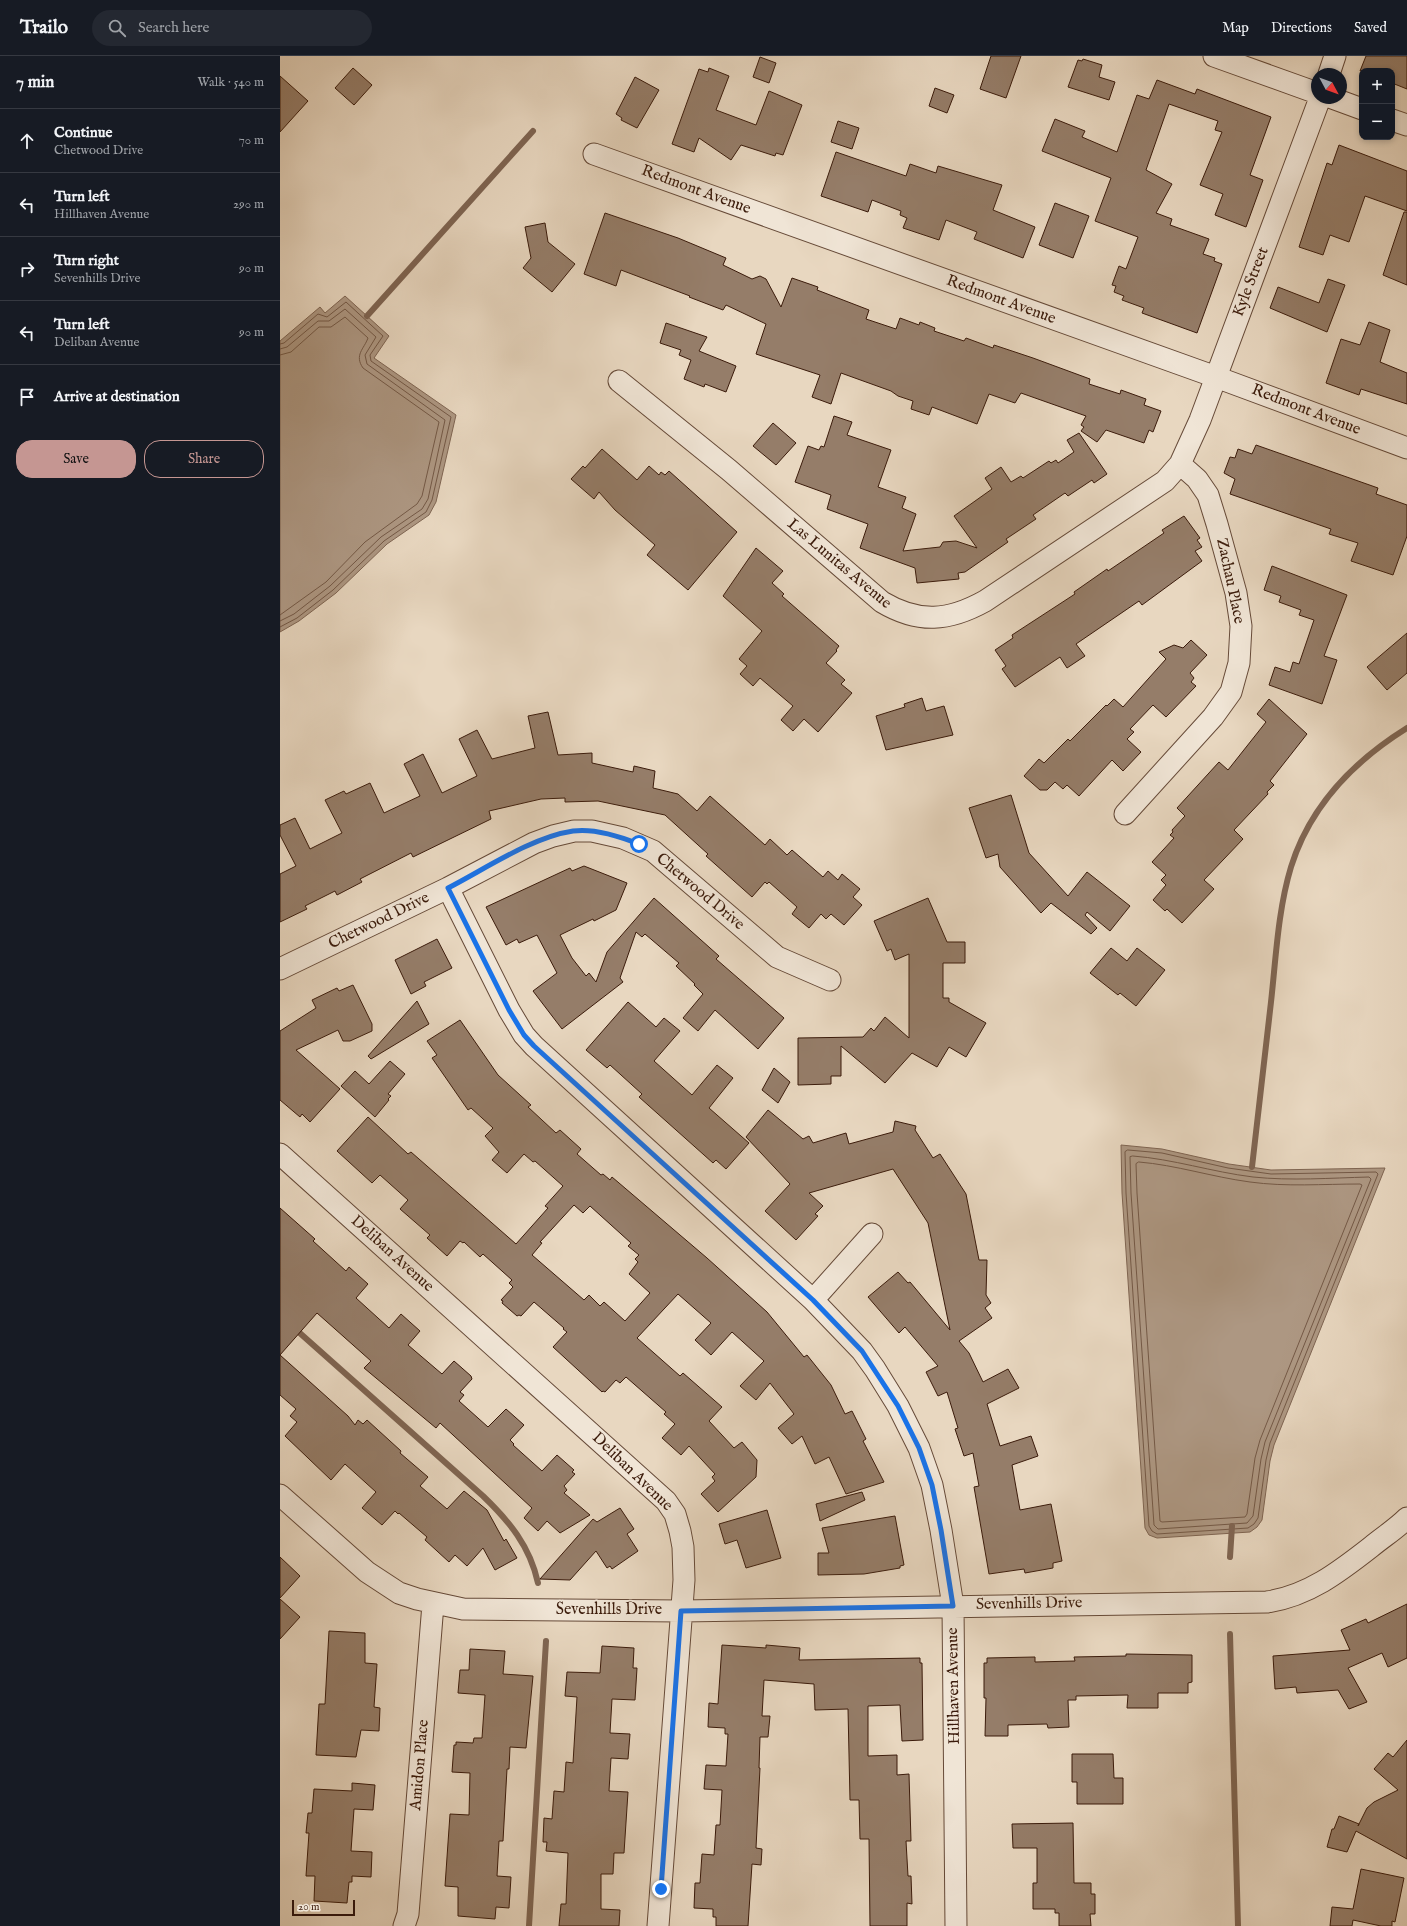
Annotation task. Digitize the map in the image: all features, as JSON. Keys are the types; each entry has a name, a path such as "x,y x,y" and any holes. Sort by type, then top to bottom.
{"street":[{"path":"1214,56 1311,91"},
{"path":"1331,68 1335,56"},
{"name":"Kyle Street","path":"1180,464 1200,420 1318,104"},
{"path":"1347,104 1359,108"},
{"path":"1395,121 1407,125"},
{"name":"Redmont Avenue","path":"594,154 1216,377 1407,448"},
{"name":"Las Lunitas Avenue","path":"619,381 729,470 882,602 894,609 919,617 933,618 968,611 1165,481 1180,464"},
{"name":"Zachau Place","path":"1125,814 1214,717 1231,692 1239,663 1241,626 1236,593 1217,524 1208,495 1196,479 1180,464"},
{"name":"Chetwood Drive","path":"280,969 448,888 534,843 553,836 574,831 592,831 623,838 639,844 659,855 777,957 830,980"},
{"name":"Hillhaven Avenue","path":"448,888 509,1010 524,1035 534,1046 813,1300 862,1351 898,1406 919,1448 932,1485 953,1606 956,1926"},
{"name":"Deliban Avenue","path":"280,1154 666,1501 675,1514 683,1547 684,1580 658,1926"},
{"path":"813,1300 872,1234"},
{"name":"Sevenhills Drive","path":"280,1495 367,1572 399,1593 433,1604 463,1609 681,1611 1228,1603 1284,1599 1318,1586 1407,1518"},
{"name":"Amidon Place","path":"404,1926 408,1914 433,1604"}],"water":[{"path":"345,296 389,336 374,358 456,415 436,502 429,515 387,544 336,593 299,621 280,632 280,341 320,307 325,313"},
{"path":"1121,1145 1162,1149 1229,1164 1271,1170 1385,1168 1274,1445 1270,1461 1262,1520 1257,1527 1250,1532 1157,1538 1149,1535 1145,1528 1122,1193"}],"building":[{"path":"991,56 1021,56 1006,98 980,89"},
{"path":"1366,56 1407,56 1407,89 1395,84 1395,68 1361,68"},
{"path":"760,57 776,63 769,83 753,77"},
{"path":"1083,59 1102,65 1099,77 1115,82 1109,100 1068,87 1078,60 1082,61"},
{"path":"353,68 372,85 354,105 335,88"},
{"path":"709,68 729,76 716,110 756,125 769,91 802,105 783,155 776,153 775,156 741,145 731,160 699,138 694,152 672,144 699,69 708,72"},
{"path":"280,76 308,101 280,132"},
{"path":"635,77 659,90 637,128 621,120 622,118 616,114"},
{"path":"1157,80 1195,94 1197,89 1271,117 1250,175 1263,180 1246,227 1215,215 1223,194 1200,185 1222,132 1215,130 1218,121 1169,104 1146,170 1172,184 1156,213 1172,219 1170,225 1209,239 1203,254 1215,258 1214,261 1222,264 1197,333 1142,313 1144,308 1122,300 1124,296 1114,292 1116,286 1112,285 1119,266 1126,269 1138,237 1095,221 1111,178 1042,151 1055,119 1085,131 1082,137 1117,152 1137,95 1149,99"},
{"path":"935,88 954,95 947,113 929,106"},
{"path":"838,121 859,128 852,149 831,142"},
{"path":"1339,145 1407,171 1407,211 1365,196 1349,242 1330,235 1323,255 1299,247 1327,163 1332,165"},
{"path":"836,152 906,176 910,164 936,173 938,166 1002,185 993,210 1035,227 1023,258 974,239 977,232 946,220 939,240 903,228 907,218 900,215 901,211 872,200 868,212 821,196"},
{"path":"1055,203 1089,216 1073,258 1039,245"},
{"path":"1404,212 1407,212 1407,285 1383,275"},
{"path":"605,213 678,238 726,258 723,265 752,279 760,276 766,279 781,307 792,278 818,287 817,290 869,310 866,319 896,329 900,318 919,325 920,322 935,328 934,331 964,341 966,338 993,348 994,345 1090,379 1089,384 1120,394 1121,390 1146,399 1144,405 1161,411 1153,432 1149,430 1144,443 1106,430 1097,442 1081,431 1084,427 1081,425 1086,416 1021,393 1015,403 989,394 977,424 932,407 929,415 911,409 913,401 898,396 891,391 841,373 831,404 812,397 820,375 756,354 766,324 726,305 723,310 621,270 616,286 584,274"},
{"path":"545,223 548,242 575,264 552,292 523,268 531,258 525,227"},
{"path":"1328,279 1345,285 1327,332 1270,308 1278,287 1319,303"},
{"path":"1369,322 1390,330 1380,362 1407,373 1407,404 1361,389 1359,395 1326,383 1341,339 1360,345"},
{"path":"666,323 707,337 699,351 736,366 726,392 705,384 704,387 684,379 691,360 679,355 681,350 660,343"},
{"path":"834,416 852,422 847,435 891,450 878,487 906,497 902,508 916,514 903,551 940,547 943,542 956,541 977,548 954,516 992,489 985,478 1001,467 1011,482 1021,476 1023,478 1049,461 1051,463 1056,460 1058,463 1074,452 1067,440 1079,433 1107,474 1094,483 1092,480 1068,496 1065,493 1033,515 1036,519 1006,539 1008,542 965,572 958,573 959,579 917,583 915,568 860,548 868,524 827,509 831,495 795,482 808,446 819,450 821,446 824,447"},
{"path":"773,423 796,443 776,465 753,446"},
{"path":"1256,445 1378,488 1376,494 1407,505 1407,536 1393,575 1351,561 1358,543 1329,534 1331,529 1230,494 1235,479 1224,473 1230,457 1235,458 1238,449 1252,454"},
{"path":"602,449 637,480 649,466 659,475 661,472 665,475 669,471 737,532 688,590 647,555 655,545 615,510 599,492 594,499 571,479 583,466 585,468"},
{"path":"1184,516 1200,538 1197,540 1202,547 1195,551 1202,561 1142,605 1139,601 1076,644 1085,656 1067,668 1060,657 1015,687 1002,669 1006,666 995,650 1013,638 1012,635 1075,594 1074,592 1107,569 1108,571 1164,533 1162,530"},
{"path":"756,548 783,571 772,583 784,594 782,596 839,646 836,650 837,651 826,663 845,680 841,684 852,693 818,732 804,719 793,731 781,720 793,706 760,678 753,686 740,674 747,666 739,659 762,631 723,596"},
{"path":"1272,566 1347,595 1324,656 1337,660 1322,704 1269,685 1275,667 1290,672 1293,662 1299,664 1314,620 1299,615 1301,610 1279,602 1281,596 1264,590"},
{"path":"1407,633 1407,673 1387,690 1367,667"},
{"path":"1191,640 1207,655 1190,673 1194,678 1191,682 1196,686 1166,717 1153,705 1130,729 1134,732 1127,739 1141,752 1123,771 1112,760 1079,796 1067,785 1063,789 1055,782 1047,790 1040,790 1024,776 1039,759 1044,763 1068,739 1070,741 1114,699 1123,707 1166,659 1159,652 1174,645 1183,648"},
{"path":"922,698 926,711 944,706 953,735 886,750 876,716 905,707 904,704"},
{"path":"1269,699 1307,734 1270,781 1274,785 1267,792 1268,794 1234,830 1243,839 1204,880 1214,889 1182,923 1167,909 1165,911 1153,900 1166,885 1161,880 1166,875 1152,862 1174,838 1170,835 1173,832 1172,830 1185,816 1177,808 1219,762 1228,770 1266,722 1257,714"},
{"path":"548,712 558,755 592,753 592,763 633,772 634,766 655,771 653,788 678,794 697,811 710,796 765,845 770,839 787,855 792,850 823,877 828,871 838,880 842,874 860,889 853,897 862,905 844,925 831,914 826,919 821,914 809,928 792,914 797,907 769,882 767,884 765,882 752,897 706,856 708,854 665,815 598,801 565,802 565,798 541,799 489,811 491,819 413,857 411,853 360,879 362,882 337,895 335,891 305,906 307,909 280,922 280,874 296,866 280,835 280,825 295,818 310,849 342,833 325,800 344,791 346,794 370,783 384,813 420,796 404,764 423,754 442,793 477,776 459,739 477,730 492,759 535,748 528,716"},
{"path":"1011,795 1029,853 1068,896 1087,872 1130,906 1110,931 1087,912 1085,915 1097,928 1091,934 1051,903 1041,913 1000,867 998,854 986,858 969,808"},
{"path":"584,866 627,883 616,910 560,935 572,958 586,976 589,973 596,982 607,952 654,898 719,956 716,959 784,1018 758,1049 715,1010 698,1031 683,1018 703,994 676,966 679,963 645,934 642,937 636,932 620,978 623,982 562,1029 533,991 557,973 537,935 519,943 517,939 506,945 486,907 570,868 572,871"},
{"path":"928,898 947,942 965,942 965,963 943,963 943,998 949,998 949,1002 986,1023 966,1057 949,1047 937,1067 912,1053 885,1083 841,1046 841,1076 831,1076 831,1084 798,1085 798,1038 863,1037 871,1028 874,1031 885,1017 909,1038 909,954 895,960 891,949 887,951 874,921"},
{"path":"437,939 452,968 424,982 426,986 411,994 395,960"},
{"path":"1111,948 1127,961 1137,948 1165,970 1136,1006 1120,993 1118,995 1090,973"},
{"path":"353,985 372,1024 372,1031 350,1041 343,1041 338,1030 296,1050 340,1089 310,1122 302,1114 300,1117 280,1100 280,1031 316,1008 312,1000 337,988 339,991"},
{"path":"417,1001 429,1024 371,1059 368,1056"},
{"path":"628,1002 656,1027 664,1018 680,1031 654,1061 692,1095 717,1065 733,1078 709,1108 749,1143 726,1169 716,1160 713,1163 639,1097 642,1094 610,1065 607,1068 586,1050"},
{"path":"460,1020 498,1075 531,1105 528,1107 556,1133 560,1130 581,1149 577,1154 601,1175 603,1174 610,1180 612,1177 707,1258 767,1312 804,1357 807,1355 831,1385 845,1414 852,1411 866,1439 863,1441 884,1482 846,1494 829,1457 815,1464 802,1436 792,1444 778,1428 794,1414 770,1383 756,1400 740,1386 764,1361 732,1332 711,1355 695,1340 711,1323 678,1294 637,1338 680,1376 683,1373 722,1407 709,1421 734,1448 742,1442 757,1460 756,1477 718,1512 701,1494 715,1481 712,1477 715,1474 689,1446 681,1455 662,1438 675,1424 664,1414 666,1412 626,1377 620,1383 616,1380 605,1392 602,1392 553,1347 567,1332 563,1329 564,1328 534,1302 521,1316 517,1316 502,1303 503,1301 501,1300 513,1287 509,1283 512,1280 483,1254 480,1257 464,1242 463,1243 460,1241 447,1256 427,1238 430,1235 400,1209 408,1200 380,1175 372,1183 337,1151 368,1117 408,1154 411,1152 516,1244 548,1208 545,1206 563,1186 535,1161 533,1162 524,1154 507,1173 492,1160 499,1152 485,1136 493,1128 471,1108 468,1110 432,1058 437,1055 427,1041","holes":["574,1205 583,1213 590,1206 631,1243 628,1246 639,1255 635,1259 638,1262 629,1274 650,1293 625,1321 604,1302 600,1306 589,1295 584,1300 532,1255 542,1243 540,1242"]},
{"path":"390,1061 405,1074 388,1094 391,1096 388,1099 389,1100 375,1117 341,1086 355,1071 369,1084"},
{"path":"774,1068 790,1082 778,1103 762,1090"},
{"path":"768,1110 803,1139 809,1136 813,1143 846,1133 849,1144 893,1132 895,1121 916,1126 915,1130 933,1158 940,1154 966,1194 979,1260 987,1260 986,1295 991,1303 985,1308 992,1318 959,1341 969,1353 983,1382 1008,1369 1019,1388 987,1404 1000,1446 1031,1436 1038,1456 1012,1465 1020,1510 1051,1504 1062,1561 1053,1563 1053,1568 1025,1573 1024,1569 989,1574 974,1487 979,1486 973,1453 964,1456 955,1429 958,1428 947,1392 938,1396 926,1372 938,1366 905,1327 899,1333 868,1297 898,1272 908,1283 910,1282 950,1330 928,1223 893,1169 809,1193 823,1206 815,1214 818,1216 796,1240 765,1211 790,1184 746,1137"},
{"path":"280,1208 315,1239 313,1241 346,1271 349,1267 368,1284 356,1298 389,1328 401,1314 420,1331 408,1345 442,1374 454,1361 471,1376 472,1379 460,1392 464,1395 459,1401 488,1427 506,1409 524,1425 510,1440 514,1444 513,1445 542,1471 557,1455 574,1470 572,1472 575,1474 564,1486 567,1490 564,1493 590,1515 560,1533 547,1521 538,1531 524,1518 532,1508 440,1423 436,1428 364,1368 371,1361 317,1313 280,1355"},
{"path":"280,1355 348,1416 355,1425 358,1420 363,1424 367,1420 401,1451 400,1453 428,1477 420,1486 447,1509 464,1491 487,1510 504,1541 506,1539 517,1558 495,1570 483,1548 467,1566 455,1555 449,1562 425,1540 427,1537 399,1513 398,1514 395,1511 382,1525 362,1508 376,1492 345,1464 331,1480 285,1436 297,1422 290,1416 296,1409 280,1395"},
{"path":"862,1492 865,1500 820,1521 816,1504"},
{"path":"620,1508 634,1529 627,1534 638,1551 612,1569 610,1566 607,1568 596,1551 570,1580 540,1579 593,1519 597,1522"},
{"path":"767,1510 781,1558 746,1568 737,1540 725,1544 719,1524"},
{"path":"895,1516 904,1565 900,1566 900,1568 864,1574 818,1575 818,1553 829,1553 822,1528"},
{"path":"280,1557 300,1576 280,1598"},
{"path":"280,1599 300,1617 280,1639"},
{"path":"1407,1604 1407,1658 1388,1667 1382,1653 1348,1668 1367,1702 1349,1709 1338,1690 1297,1693 1296,1687 1275,1689 1273,1656 1350,1650 1341,1630 1366,1619 1368,1623"},
{"path":"329,1631 365,1633 365,1663 377,1664 374,1707 380,1708 379,1731 361,1730 356,1757 316,1755 319,1704 325,1704"},
{"path":"722,1645 766,1648 766,1645 800,1648 799,1660 920,1658 920,1663 922,1663 923,1740 902,1741 900,1705 868,1706 868,1756 897,1755 897,1775 909,1774 911,1841 906,1841 908,1876 911,1876 912,1904 907,1903 907,1926 870,1926 869,1839 860,1839 859,1800 850,1800 848,1709 815,1710 814,1684 764,1680 762,1716 770,1716 768,1737 760,1737 756,1848 762,1849 761,1865 752,1864 748,1926 716,1926 716,1917 713,1917 713,1909 694,1908 695,1883 700,1883 702,1854 714,1855 716,1825 720,1825 722,1790 704,1789 706,1765 726,1766 728,1734 725,1734 725,1728 708,1727 709,1703 718,1704"},
{"path":"602,1646 634,1648 633,1668 637,1668 635,1700 612,1699 610,1733 630,1734 628,1759 611,1758 609,1791 628,1792 624,1853 614,1853 613,1874 601,1874 601,1909 620,1910 619,1926 559,1926 561,1904 566,1904 568,1853 546,1851 547,1842 543,1842 544,1818 552,1819 554,1791 564,1792 566,1762 573,1763 577,1697 565,1696 567,1672 600,1673"},
{"path":"470,1649 505,1651 503,1674 533,1676 526,1748 510,1747 509,1769 507,1769 503,1841 499,1841 497,1876 511,1877 509,1908 496,1907 495,1919 458,1916 458,1887 445,1886 450,1814 469,1815 470,1773 452,1772 454,1745 456,1745 456,1742 473,1743 474,1738 482,1738 485,1695 458,1693 460,1670 469,1670"},
{"path":"1126,1654 1192,1655 1192,1682 1188,1683 1188,1693 1158,1693 1158,1708 1127,1708 1128,1695 1076,1696 1076,1700 1068,1700 1069,1727 1048,1728 1047,1724 1008,1725 1008,1736 985,1736 986,1698 984,1698 984,1663 987,1663 987,1658 1035,1657 1035,1662 1075,1661 1074,1657 1126,1656"},
{"path":"1407,1740 1407,1859 1356,1831 1347,1852 1327,1847 1332,1829 1334,1829 1339,1816 1359,1824 1367,1808 1374,1802 1398,1790 1374,1769 1388,1753 1393,1757"},
{"path":"1072,1754 1113,1754 1114,1778 1123,1778 1123,1804 1077,1804 1077,1782 1072,1782"},
{"path":"352,1783 375,1785 373,1810 354,1809 351,1851 372,1852 371,1877 352,1876 352,1882 349,1882 347,1903 314,1901 315,1876 306,1876 309,1833 306,1833 308,1813 312,1813 314,1789 352,1791"},
{"path":"1073,1823 1074,1883 1091,1883 1091,1894 1095,1894 1095,1914 1090,1914 1091,1926 1059,1926 1059,1913 1055,1913 1055,1909 1033,1909 1033,1883 1037,1883 1037,1848 1013,1848 1012,1824"},
{"path":"1361,1869 1404,1878 1395,1922 1392,1921 1392,1926 1381,1926 1353,1920 1352,1926 1330,1926 1332,1907 1353,1909"}],"waterway":[{"path":"367,316 533,131"},
{"path":"1252,1167 1278,934 1283,900 1291,867 1299,845 1310,824 1336,787 1369,755 1407,728"},
{"path":"293,1327 492,1505 510,1525 524,1546 530,1557 538,1583"},
{"path":"1230,1557 1232,1526"},
{"path":"1230,1634 1238,1926"},
{"path":"529,1926 546,1641"}],"route":[{"path":"639,844 623,838 592,831 574,831 553,836 534,843 448,888 509,1010 524,1035 544,1057 813,1300 862,1351 875,1369 898,1406 919,1448 932,1485 953,1606 681,1611 661,1889"}]}
